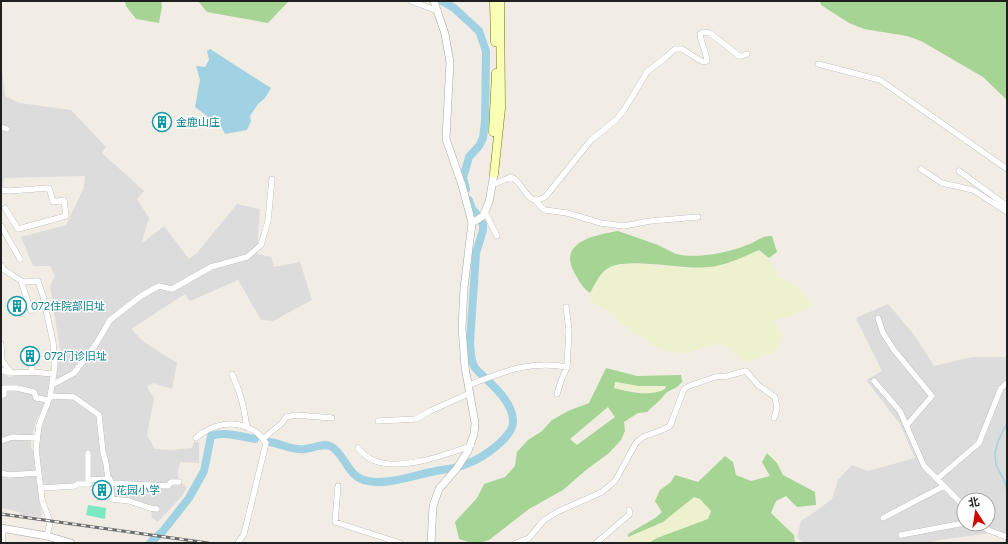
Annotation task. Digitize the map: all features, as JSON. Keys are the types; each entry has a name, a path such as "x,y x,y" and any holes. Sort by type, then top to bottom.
{"main road":[{"path":"494,1 496,60 491,161 494,174"},
{"path":"494,174 501,108 500,1"}],"street":[{"path":"411,1 438,11"},
{"path":"434,1 445,34 450,62 446,139 462,185 479,218 496,236"},
{"path":"536,201 546,196 591,140 616,120 624,110 647,72 675,49 682,49 701,61 707,61 700,34 707,32 739,56 748,54"},
{"path":"818,64 880,80 1007,169"},
{"path":"921,169 942,183 973,190 1007,212"},
{"path":"959,171 1007,206"},
{"path":"431,543 433,506 439,489 458,466 471,446 474,434 475,422 465,367 462,328 464,288 479,218 489,202 494,174"},
{"path":"492,185 511,177 515,179 530,199 536,201 545,210 566,213 601,223 624,226 650,221 698,217"},
{"path":"52,384 74,373 96,344 110,320 141,296 159,286 172,289 211,267 247,256 261,245 268,221 272,179"},
{"path":"1,190 10,191 49,188 53,202 64,200 66,216 18,229 5,208"},
{"path":"1,226 20,259"},
{"path":"1,265 3,269 23,282 38,281 44,296 55,356 52,384 49,398 39,425 36,449 42,500 50,522 47,536"},
{"path":"21,281 31,311"},
{"path":"557,394 567,367 569,330 566,306"},
{"path":"878,318 883,333 894,350 932,396 906,425"},
{"path":"1,344 2,361 11,372"},
{"path":"32,363 32,372"},
{"path":"469,385 520,367 553,365 567,367"},
{"path":"1,370 11,372 54,374"},
{"path":"516,543 529,538 544,520 557,512 610,487 615,481 636,443 643,437 670,426 684,389 689,386 715,377 727,376 746,371 758,385 775,397 777,408 774,418"},
{"path":"232,374 239,389 247,428"},
{"path":"874,380 900,411 924,466 956,498"},
{"path":"937,479 979,443 1001,388 1007,383"},
{"path":"1,395 4,395 4,388 17,388 34,392 36,398 74,397 99,415 102,452 106,463 112,499 129,501 157,509"},
{"path":"378,421 416,419 470,393"},
{"path":"262,439 282,423 286,417 296,415 332,418"},
{"path":"196,438 217,425 240,425 256,432 266,443 244,534 238,543"},
{"path":"1,441 12,437 37,438"},
{"path":"358,448 364,455 372,460 384,463 403,464 425,460 471,446"},
{"path":"41,488 89,484 88,453"},
{"path":"1,473 9,475 39,473"},
{"path":"88,480 168,486 171,482 179,482"},
{"path":"338,486 335,522 400,543"},
{"path":"883,518 944,486"},
{"path":"596,543 630,514 629,510"},
{"path":"901,535 956,525"},
{"path":"2,543 1,528 47,536 57,541 71,543"},
{"path":"994,532 1006,536"}],"shaded area":[{"path":"1,59 5,96 20,103 71,110 106,147 102,153 144,191 137,199 149,218 141,244 164,226 189,259 197,253 237,204 260,209 257,254 271,257 274,267 300,262 312,300 273,321 261,320 238,280 190,301 185,294 131,329 144,342 177,363 172,389 153,383 147,387 154,398 147,435 155,449 171,450 192,448 194,442 199,442 199,463 180,462 178,469 179,482 187,487 181,497 158,522 151,517 152,515 150,508 112,499 107,479 88,481 45,490 37,454 44,405 36,421 31,441 31,448 35,453 35,471 42,517 21,515 19,512 1,508 1,373 9,377 33,372 51,376 47,396 60,350 50,286 55,276 50,266 33,266 21,237 66,225 84,188 85,176 4,178 3,189 1,190"},
{"path":"888,304 915,336 934,366 972,357 1007,357 1007,533 991,533 939,540 929,543 803,543 797,537 801,521 832,499 838,480 852,465 868,471 915,458 900,424 866,380 882,371 856,318"}],"green space":[{"path":"125,1 161,1 162,6 159,23 136,19 126,6"},
{"path":"198,1 288,2 268,23 207,12"},
{"path":"820,1 1007,1 1007,100 983,77 921,41 907,36 864,29 849,23 821,5"},
{"path":"618,231 658,245 676,254 693,256 721,253 739,248 768,236 772,236 777,252 769,258 759,250 729,263 710,267 686,267 644,263 620,264 606,269 598,278 590,293 583,287 575,274 571,263 571,254 575,247 590,238"},
{"path":"759,250 769,258 777,276 800,288 812,305 796,314 774,321 782,336 775,352 745,362 729,347 719,343 688,353 666,351 653,345 620,323 609,311 591,303 590,293 598,278 610,267 631,263 686,268 729,263"},
{"path":"606,368 637,376 681,375 682,382 677,387 667,392 647,412 638,413 624,422 625,431 621,440 609,453 563,490 529,509 489,540 479,543 472,543 459,539 455,522 477,498 484,484 505,477 515,466 517,452 528,440 542,431 552,420 568,411 589,403","holes":["615,382 639,386 666,386 665,389 653,393 640,393 614,388","608,407 615,417 577,445 570,439"]},
{"path":"615,382 651,387 666,386 665,389 659,392 650,394 613,388"},
{"path":"767,453 777,463 783,475 815,492 816,505 797,507 786,496 776,501 771,513 794,535 795,543 649,543 657,538 708,519 711,511 700,499 694,497 663,522 628,537 628,534 655,518 662,512 655,501 660,490 671,482 675,475 698,482 725,456 733,462 736,475 751,481 770,476 762,462"},
{"path":"693,497 700,499 712,511 708,519 657,538 649,543 620,543 628,537 663,522"},
{"path":"88,505 106,508 105,519 86,515"}],"water":[{"path":"210,49 271,88 250,116 251,121 247,130 225,134 219,122 212,120 195,107 200,80 196,66 205,67 209,60 207,51"}],"waterway":[{"path":"442,1 454,8 479,31 486,51 485,121 483,138 479,146 469,157 463,178 466,189"},
{"path":"270,442 301,449 322,445 332,447 337,451 356,476 368,481 385,482 465,465 489,452 508,434 512,427 513,421 510,408 498,391 476,369 471,357 470,342 476,253 483,230 483,224 472,209 469,200"},
{"path":"1007,423 998,441 995,452 996,465 1005,482 1007,492"},
{"path":"150,543 163,531 189,498 204,471 211,436 227,434 255,439"},
{"path":"1005,543 1006,539"}],"railway":[{"path":"1,514 208,543"}],"place":[{"name":"金鹿山庄","path":"162,122"},
{"name":"072住院部旧址","path":"17,306"},
{"name":"072门诊旧址","path":"30,356"},
{"name":"花园小学","path":"102,490"}]}
